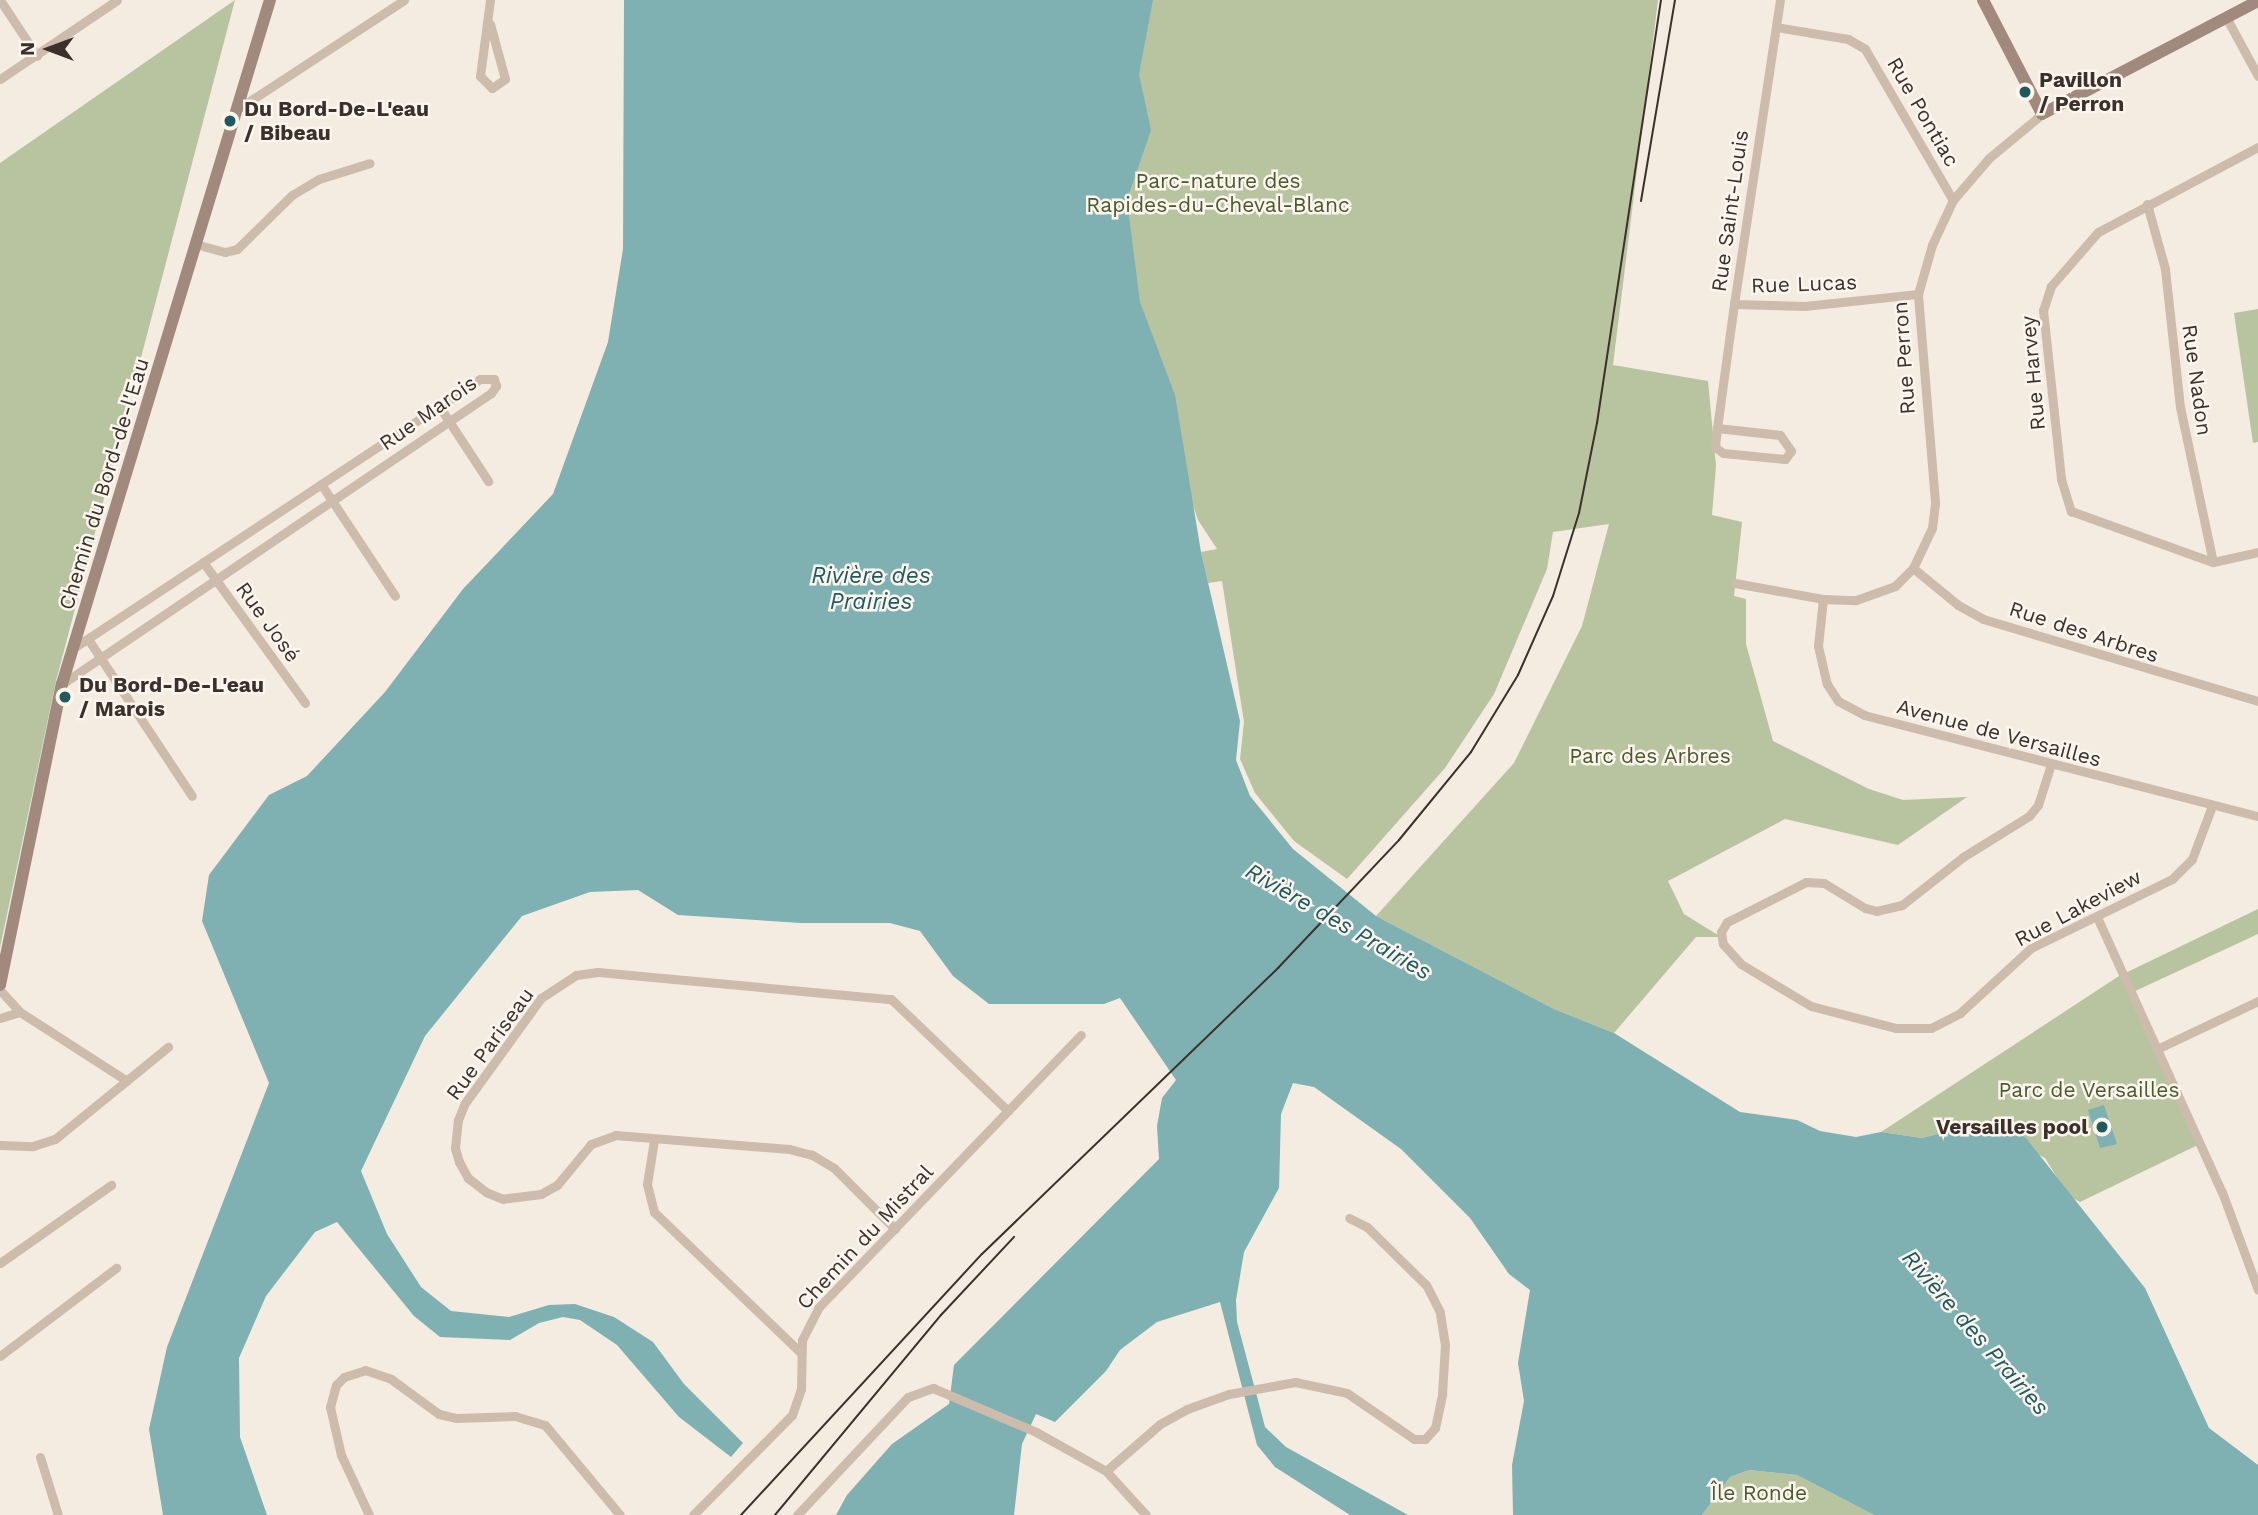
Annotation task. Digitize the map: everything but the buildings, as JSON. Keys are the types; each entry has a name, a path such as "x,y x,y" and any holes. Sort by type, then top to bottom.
{"street":[{"path":"0,0 37,56"},
{"path":"0,79 117,0"},
{"name":"Chemin du Bord-de-l'Eau","path":"0,988 62,684 270,0"},
{"path":"236,110 404,0"},
{"path":"490,24 505,79 492,88 480,76 490,24 491,0"},
{"name":"Rue Saint-Louis","path":"1717,428 1780,0"},
{"path":"1984,0 2042,114"},
{"name":"Rue Perron","path":"1735,583 1823,599 1875,595 1895,586 1913,568 1933,528 1935,502 1917,294 1932,245 1953,200 1989,158 2042,114 2258,1"},
{"path":"2227,19 2258,76"},
{"name":"Rue Pontiac","path":"1776,27 1848,39 1865,49 1953,200"},
{"name":"Rue Harvey","path":"2213,562 2080,518 2065,498 2043,310 2051,286 2069,260 2098,232 2258,147"},
{"path":"195,244 225,252 237,250 292,195 320,179 370,163"},
{"name":"Rue Nadon","path":"2147,204 2165,269 2180,407 2213,562"},
{"name":"Rue Lucas","path":"1734,304 1805,306 1917,294"},
{"name":"Rue Marois","path":"62,684 491,393 496,386 494,379 480,379 74,648"},
{"path":"439,406 488,481"},
{"path":"1717,428 1780,435 1791,451 1785,459 1723,453 1715,447 1717,428"},
{"path":"321,484 395,596"},
{"path":"2213,562 2258,552"},
{"name":"Rue José","path":"203,562 304,703"},
{"name":"Rue des Arbres","path":"1913,568 1958,605 1983,619 2223,694 2258,701"},
{"name":"Avenue de Versailles","path":"1823,599 1819,662 1838,701 1864,715 2258,816"},
{"path":"88,639 192,796"},
{"name":"Rue Lakeview","path":"2051,764 2038,805 2029,816 1963,857 1902,905 1877,911 1865,908 1824,883 1806,882 1740,915 1721,932 1723,944 1741,964 1811,1006 1877,1024 1918,1029 1945,1023 2031,948 2183,870 2199,844 2211,806"},
{"path":"2096,917 2221,1192 2258,1290"},
{"name":"Rue Pariseau","path":"894,1228 834,1168 813,1155 789,1149 604,1137 591,1144 557,1185 524,1199 486,1192 468,1178 455,1148 465,1103 541,998 576,975 598,972 891,999 1008,1111"},
{"path":"0,988 20,1012 127,1082"},
{"path":"2157,1049 2258,1001"},
{"path":"0,1018 20,1012"},
{"name":"Chemin du Mistral","path":"693,1515 792,1415 801,1389 801,1353 818,1308 1081,1035"},
{"path":"0,1145 33,1146 55,1139 168,1047"},
{"path":"654,1140 648,1184 654,1212 801,1353"},
{"path":"0,1263 111,1185"},
{"path":"1106,1471 1160,1424 1229,1394 1295,1382 1323,1384 1347,1393 1414,1439 1426,1439 1436,1428 1445,1345 1440,1312 1426,1285 1367,1227 1349,1218"},
{"path":"0,1356 116,1268"},
{"path":"369,1515 341,1455 330,1407 336,1385 344,1377 365,1370 391,1379 439,1414 456,1418 515,1416 545,1425 621,1515"},
{"path":"797,1515 908,1397 926,1388 946,1391 1036,1432 1106,1471 1146,1515"},
{"path":"40,1457 58,1515"}],"green space":[{"path":"235,0 56,681 0,948 0,163"},
{"name":"Parc-nature des Rapides-du-Cheval-Blanc","path":"1026,0 1658,0 1613,365 1708,381 1716,466 1712,515 1742,522 1734,596 1746,599 1746,644 1773,741 1869,789 1903,800 1967,797 1898,845 1785,819 1668,881 1684,914 1721,937 1696,937 1614,1033 1554,1009 1376,916 1514,763 1582,626 1609,524 1553,532 1547,569 1494,694 1445,768 1347,879 1294,841 1255,793 1240,759 1244,722 1222,581 1208,583 1201,552 1217,549 1198,520"},
{"path":"2258,309 2258,442 2253,443 2234,313"},
{"name":"Parc de Versailles","path":"2258,909 2258,934 2131,993 2200,1144 2080,1202 2068,1195 2045,1158 1976,1124 1922,1138 1881,1132 2119,976"},
{"name":"Île Ronde","path":"1749,1470 1797,1475 1874,1515 1702,1515 1730,1477"}],"water":[{"name":"Rivière des Prairies","path":"624,0 1153,0 1139,74 1151,130 1127,200 1140,302 1175,395 1201,552 1240,721 1236,760 1250,796 1293,849 1376,916 1554,1009 1614,1033 1740,1112 1797,1120 1820,1131 1856,1137 1881,1132 1922,1138 1976,1124 2025,1137 2145,1288 2209,1428 2258,1465 2258,1515 1874,1515 1797,1475 1749,1470 1730,1477 1702,1515 1513,1515 1512,1465 1524,1401 1518,1363 1530,1290 1509,1274 1470,1218 1401,1149 1314,1087 1293,1083 1281,1114 1279,1188 1244,1252 1236,1300 1237,1322 1265,1427 1286,1447 1408,1515 1350,1515 1275,1467 1257,1445 1220,1302 1157,1322 1120,1350 1106,1371 1055,1422 1036,1414 1022,1444 1014,1515 836,1515 847,1495 892,1444 949,1404 954,1365 1159,1159 1157,1126 1162,1098 1176,1080 1120,998 1104,1004 989,1004 953,976 920,931 890,923 801,923 678,915 638,890 590,892 522,916 425,1036 361,1171 387,1234 421,1287 451,1311 509,1317 549,1305 575,1304 614,1317 653,1342 684,1384 743,1443 731,1457 679,1417 617,1345 580,1320 563,1317 539,1323 510,1340 440,1337 414,1316 337,1222 315,1232 266,1296 239,1358 240,1437 267,1515 163,1515 149,1429 167,1347 269,1083 202,921 209,875 269,795 307,776 385,692 463,589 553,494 608,342 623,249"},
{"name":"Versailles pool","path":"2104,1105 2117,1144 2100,1148 2088,1110"}],"tram line":[{"path":"741,1515 982,1254 1278,968 1399,840 1471,752 1518,675 1553,596 1579,513 1597,423 1661,0"},
{"path":"1641,201 1675,0"},
{"path":"775,1515 941,1315 1014,1237"}],"place":[{"name":"Pavillon / Perron","path":"2025,92"},
{"name":"Du Bord-De-L'eau / Bibeau","path":"230,121"},
{"name":"Du Bord-De-L'eau / Marois","path":"65,697"},
{"name":"Versailles pool","path":"2102,1127"}],"park label":[{"name":"Parc des Arbres","path":"1650,756"}]}
